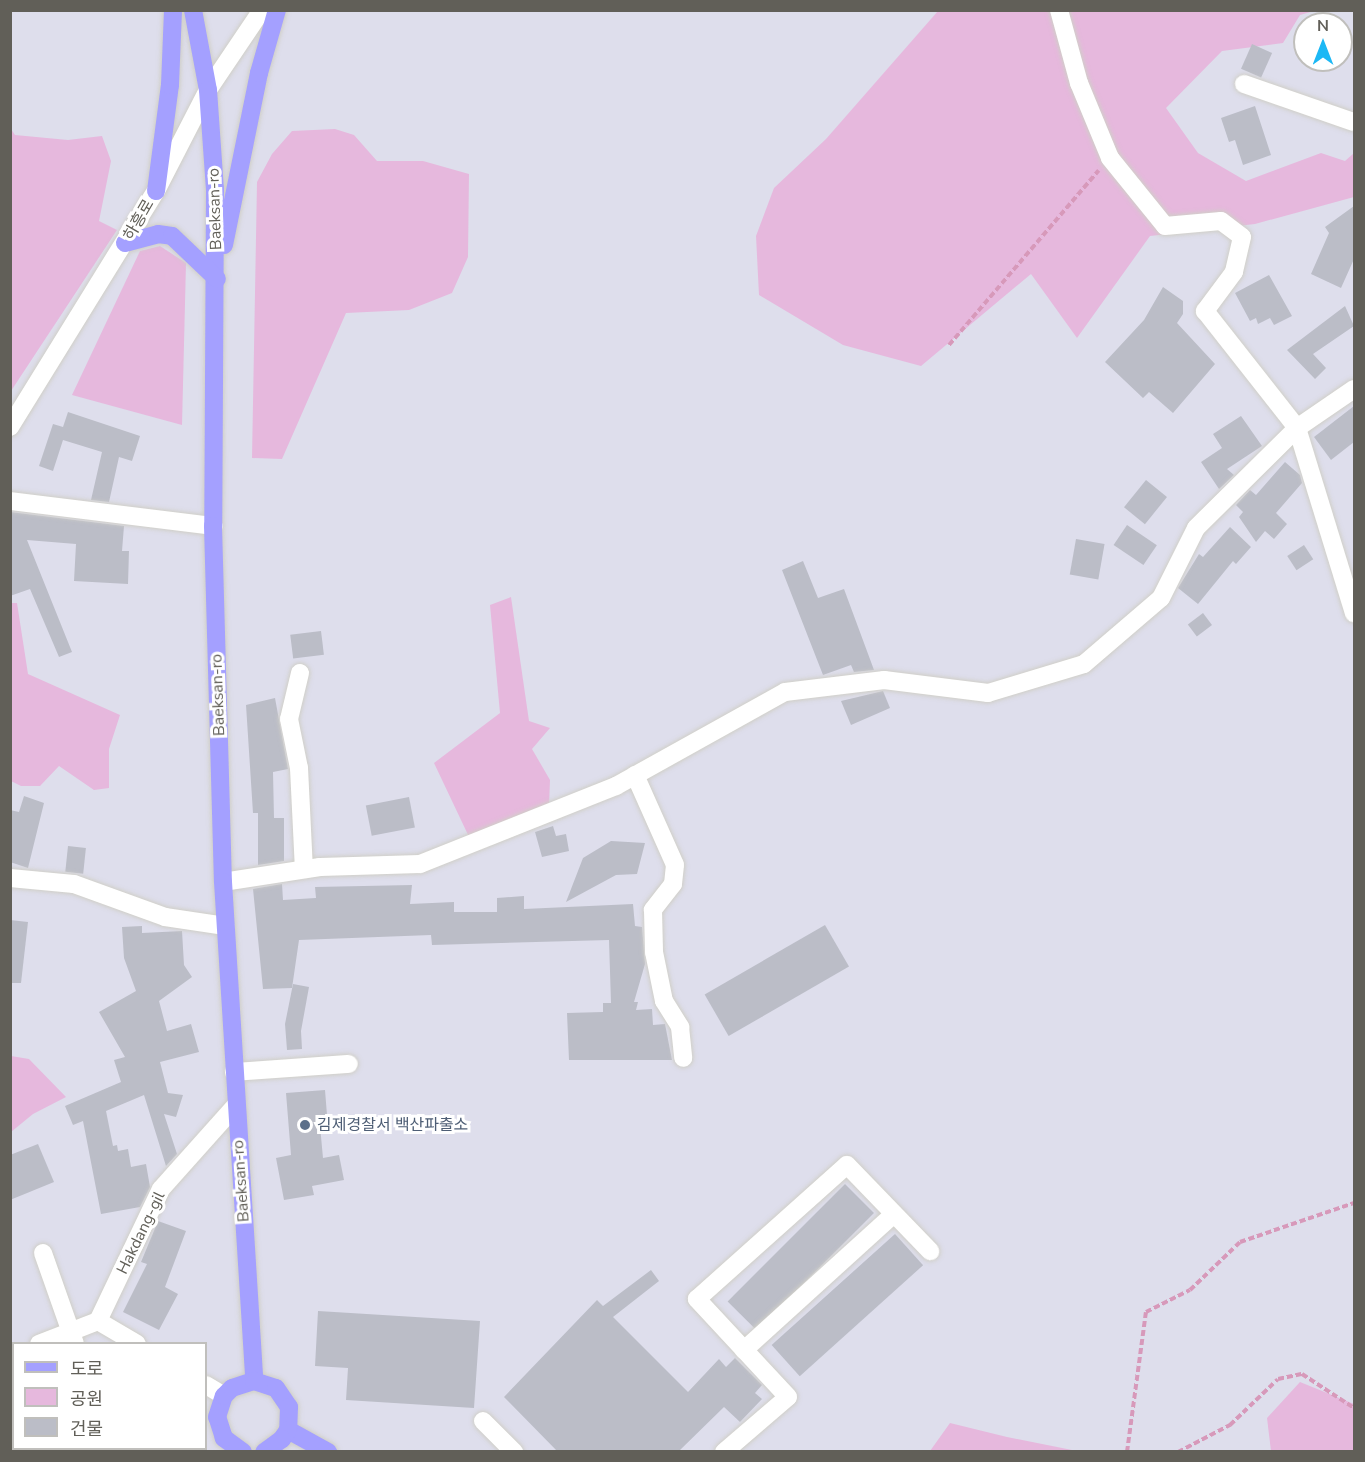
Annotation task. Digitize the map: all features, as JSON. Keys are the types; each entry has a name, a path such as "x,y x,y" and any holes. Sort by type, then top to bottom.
{"main road":[{"path":"156,190 170,85 173,10"},
{"name":"Baeksan-ro","path":"193,10 208,90 217,279 213,526 223,882 254,1381"},
{"path":"217,279 259,73 277,10"},
{"path":"125,243 158,234 172,236 217,279"},
{"path":"243,1452 224,1438 217,1417 224,1396 242,1382 254,1381 266,1383 284,1396 290,1418 288,1430 282,1439 264,1452"},
{"path":"288,1430 328,1452"}],"street":[{"name":"하흥로","path":"10,427 125,243 156,190 208,90 262,10"},
{"path":"1059,10 1079,83 1110,158 1166,226 1221,221 1242,237 1234,272 1205,311 1297,428 1354,613"},
{"path":"1244,84 1354,122"},
{"path":"223,882 304,869 420,864 635,775 785,692 884,680 988,693 1084,664 1161,598 1196,528 1297,428 1354,389"},
{"path":"10,501 213,526"},
{"path":"300,673 289,719 299,768 304,869"},
{"path":"635,775 675,865 673,884 652,910 654,952 664,1001 680,1027 683,1058"},
{"path":"10,878 74,884 165,917 225,926"},
{"path":"234,1072 349,1064"},
{"name":"Hakdang-gil","path":"98,1320 161,1189 236,1105"},
{"path":"724,1452 788,1397 697,1299 847,1165 930,1251"},
{"path":"744,1350 893,1215"},
{"path":"43,1253 74,1337"},
{"path":"49,1342 74,1337 98,1320 134,1342"},
{"path":"207,1386 224,1396"},
{"path":"483,1421 514,1452"}],"path":[{"path":"949,345 1110,158"},
{"path":"1127,1452 1146,1312 1190,1290 1240,1242 1354,1203"},
{"path":"1178,1452 1230,1425 1278,1379 1302,1374 1354,1408"}],"green space":[{"path":"938,11 1314,11 1293,12 1293,27 1283,43 1222,51 1166,108 1198,153 1246,181 1321,153 1345,161 1354,153 1354,197 1255,224 1150,236 1077,338 1031,274 921,366 843,345 759,295 756,236 774,188 826,139"},
{"path":"11,129 15,135 68,140 102,136 111,161 99,221 117,230 11,391"},
{"path":"335,129 354,135 377,161 423,161 469,174 468,257 452,293 409,310 346,313 282,459 252,458 257,182 272,154 292,131"},
{"path":"160,246 186,263 182,425 72,395 140,251"},
{"path":"511,597 529,721 550,728 532,749 550,780 549,806 470,839 434,763 500,713 490,605"},
{"path":"10,603 17,603 28,674 120,715 109,749 109,788 94,790 59,766 40,786 21,786 11,781"},
{"path":"11,1056 29,1059 66,1097 33,1114 11,1132"},
{"path":"1300,1382 1354,1404 1354,1451 1271,1451 1267,1418"},
{"path":"950,1423 1007,1437 1077,1451 930,1451"}],"building":[{"path":"1252,44 1272,53 1261,78 1241,69"},
{"path":"1255,106 1271,155 1243,165 1235,140 1229,142 1221,118"},
{"path":"1354,206 1354,259 1341,288 1311,274 1329,233 1325,227"},
{"path":"1269,275 1292,316 1274,325 1270,318 1258,324 1256,318 1250,321 1235,293"},
{"path":"1163,287 1183,301 1183,314 1177,323 1215,364 1173,413 1149,392 1143,398 1105,362 1144,320"},
{"path":"1345,306 1354,326 1313,354 1326,368 1315,379 1287,350"},
{"path":"1354,406 1354,442 1331,460 1314,437"},
{"path":"68,412 140,436 132,461 119,457 109,502 91,500 102,452 63,440 53,471 39,466 53,424 63,427"},
{"path":"1241,416 1262,446 1227,469 1234,475 1219,489 1201,462 1222,448 1213,434"},
{"path":"1285,462 1300,475 1302,483 1276,513 1287,524 1274,539 1265,531 1256,542 1239,517 1243,512 1236,505 1250,490 1256,495"},
{"path":"1146,480 1167,497 1145,524 1124,507"},
{"path":"10,512 124,526 122,551 129,551 128,584 74,581 76,544 27,540 72,652 59,657 30,589 10,596"},
{"path":"1127,525 1157,545 1143,565 1114,545"},
{"path":"1230,527 1251,547 1236,564 1233,561 1198,604 1178,588 1199,554 1203,557"},
{"path":"1076,539 1105,544 1098,579 1070,574"},
{"path":"1304,545 1313,559 1296,570 1287,556"},
{"path":"803,561 818,598 844,589 874,670 854,672 851,665 823,675 782,570"},
{"path":"1203,613 1212,625 1197,636 1188,624"},
{"path":"321,631 324,655 293,659 290,635"},
{"path":"883,691 890,708 851,725 841,701"},
{"path":"275,698 288,769 273,772 274,818 284,818 284,861 258,865 258,813 253,813 246,705"},
{"path":"24,796 44,803 28,868 10,862 10,810 19,812"},
{"path":"409,797 415,827 372,836 366,805"},
{"path":"553,826 556,836 566,834 569,851 542,857 535,832"},
{"path":"611,841 645,843 637,874 616,875 566,902 583,858"},
{"path":"68,846 86,848 83,874 65,872"},
{"path":"282,884 283,900 316,898 315,887 412,885 410,904 454,902 454,912 497,912 497,898 524,896 524,909 633,904 635,926 642,927 645,964 634,1002 638,1002 636,1010 652,1009 653,1025 665,1024 672,1060 569,1060 567,1013 603,1012 603,1003 611,1003 609,940 432,945 431,935 299,940 292,988 263,989 253,889"},
{"path":"10,920 28,922 21,983 10,983"},
{"path":"825,925 849,967 729,1036 705,994"},
{"path":"142,926 142,933 182,931 184,965 192,977 159,1001 167,1031 191,1024 199,1052 160,1062 168,1093 183,1095 176,1117 164,1114 177,1154 166,1166 144,1095 106,1111 113,1146 117,1145 118,1151 128,1149 131,1167 146,1164 150,1187 140,1207 101,1214 83,1121 73,1125 65,1106 121,1082 114,1060 125,1057 99,1012 136,991 124,958 122,927"},
{"path":"293,984 309,987 301,1031 302,1049 287,1050 285,1024"},
{"path":"325,1090 327,1115 319,1115 323,1158 339,1155 344,1180 312,1186 314,1195 284,1200 276,1158 291,1155 286,1093"},
{"path":"38,1144 54,1182 10,1200 10,1155"},
{"path":"845,1184 874,1213 757,1330 728,1301"},
{"path":"158,1221 186,1231 165,1287 178,1294 159,1330 123,1312 147,1264 141,1262"},
{"path":"895,1234 923,1265 800,1376 772,1345"},
{"path":"651,1270 659,1281 613,1317 688,1392 719,1359 726,1367 735,1358 762,1385 755,1393 762,1399 740,1422 724,1407 678,1452 558,1452 504,1397 597,1300 603,1306"},
{"path":"318,1311 480,1321 474,1408 346,1400 348,1368 315,1366"}],"place":[{"name":"김제경찰서 백산파출소","path":"305,1125"}]}
